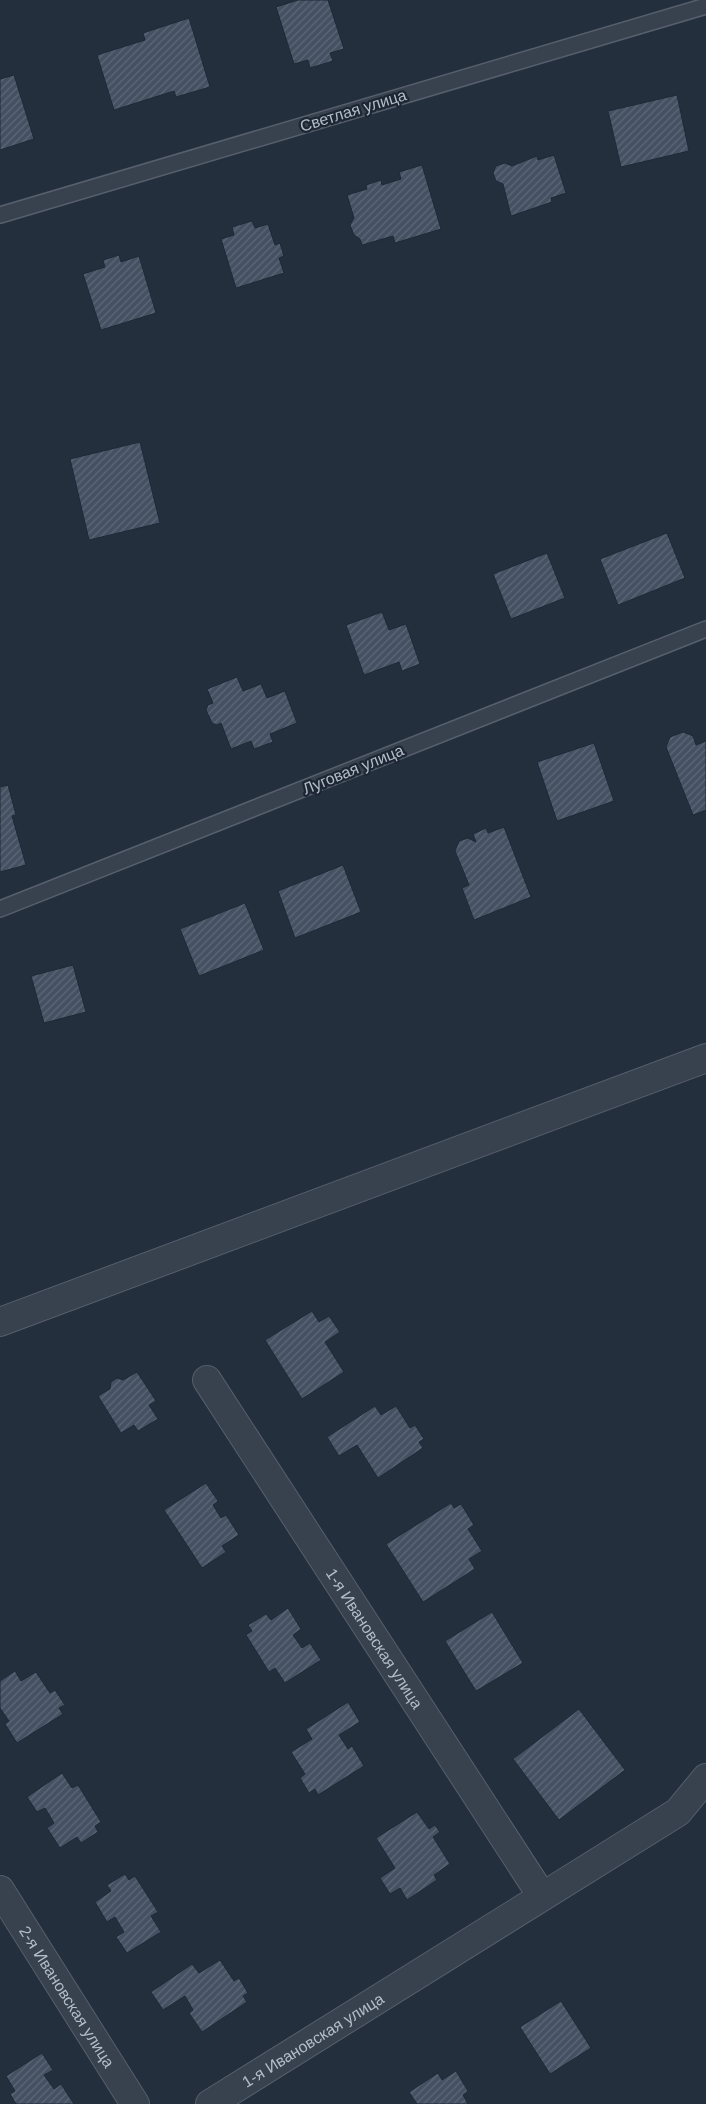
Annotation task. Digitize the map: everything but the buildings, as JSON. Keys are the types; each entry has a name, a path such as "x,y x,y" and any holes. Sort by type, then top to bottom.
{"street":[{"path":"0,1322 706,1058"},
{"name":"1-я Ивановская улица","path":"207,1380 542,1896"},
{"name":"1-я Ивановская улица","path":"210,2104 678,1812 706,1778"},
{"name":"2-я Ивановская улица","path":"0,1890 135,2104"}],"lane":[{"name":"Светлая улица","path":"0,215 706,6"},
{"name":"Луговая улица","path":"0,910 706,629"}]}
